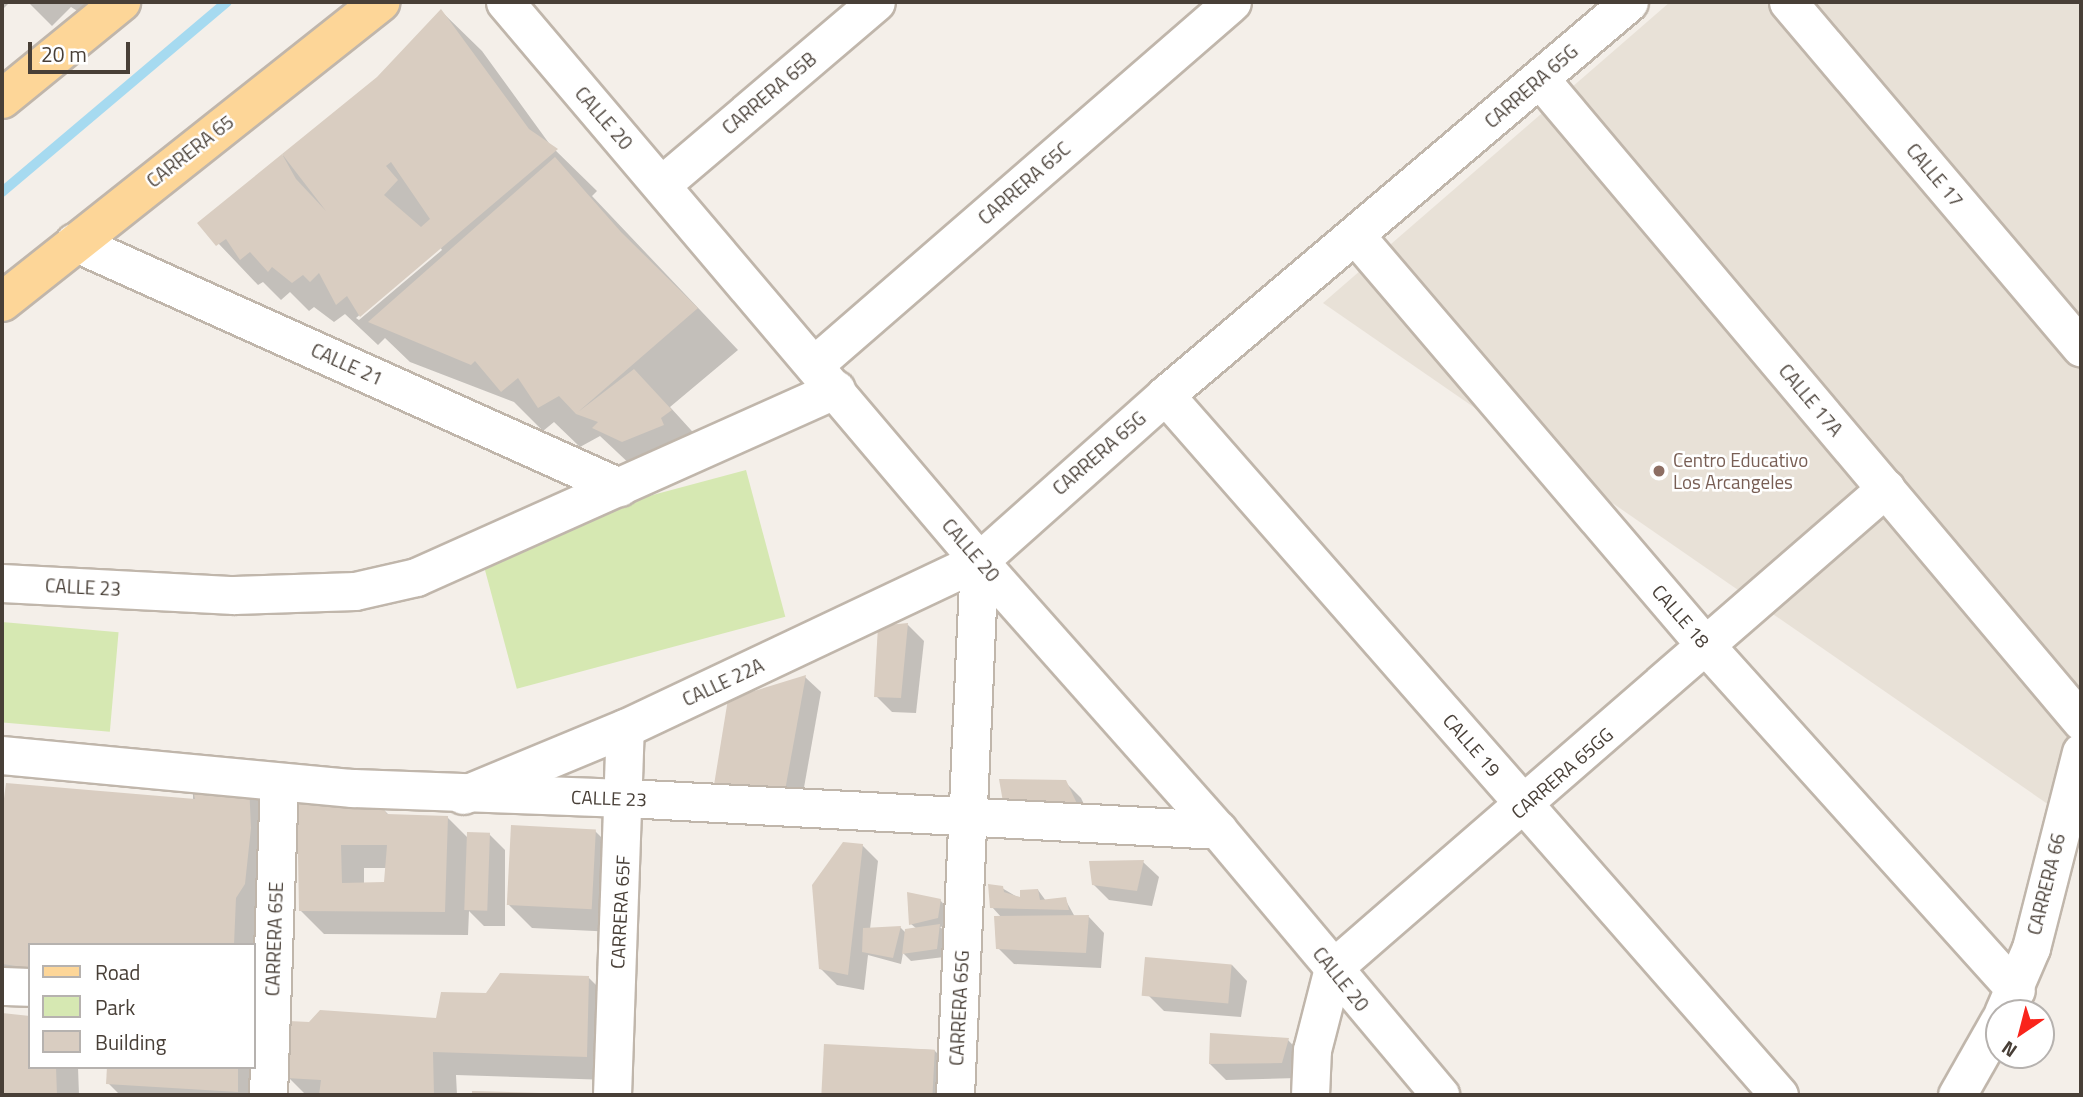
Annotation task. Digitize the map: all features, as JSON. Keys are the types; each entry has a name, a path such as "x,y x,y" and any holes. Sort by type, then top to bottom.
{"main road":[{"path":"2,99 121,2"},
{"name":"CARRERA 65","path":"2,302 74,242 380,2"}],"street":[{"name":"CALLE 20","path":"505,2 826,377 979,561 1218,830 1440,1095"},
{"name":"CARRERA 65B","path":"661,185 876,2"},
{"name":"CARRERA 65C","path":"826,377 1232,2"},
{"name":"CARRERA 65G","path":"955,1095 979,561 1165,395 1629,2"},
{"name":"CALLE 17","path":"1788,2 2081,348"},
{"name":"CALLE 17A","path":"1540,79 2081,721"},
{"name":"CALLE 18","path":"1354,235 2008,999"},
{"name":"CALLE 21","path":"74,242 619,487"},
{"name":"CALLE 23","path":"2,583 234,595 355,591 416,577 619,487 826,377"},
{"name":"CALLE 19","path":"1165,395 1779,1095"},
{"name":"CARRERA 65GG","path":"1333,968 1525,805 1886,488"},
{"name":"CALLE 22A","path":"463,795 625,728 979,561"},
{"name":"CARRERA 65F","path":"612,1095 626,798 625,728"},
{"name":"CARRERA 66","path":"2011,999 2031,948 2081,752"},
{"name":"CALLE 23","path":"2,755 279,784 463,795 626,798 1218,830"},
{"name":"CARRERA 65E","path":"268,1095 263,996 279,784"},
{"path":"1310,1095 1312,1050 1333,968"},
{"path":"2,986 28,987"},
{"path":"1957,1095 1985,1046"}],"shaded area":[{"path":"1670,2 2081,2 2081,827 1323,303"}],"green space":[{"path":"746,470 785,617 517,689 477,542"},
{"path":"2,622 119,632 110,732 2,722"}],"building":[{"path":"441,9 529,129 558,149 360,317 347,296 336,305 319,273 310,282 303,275 292,283 272,267 268,272 250,252 240,260 226,239 216,246 197,223 282,154 377,77","holes":["282,154 326,211 296,179","391,162 430,219 421,227 384,195 398,180 386,166"]},
{"path":"555,157 621,232 698,308 578,412 634,369 672,410 661,418 664,425 622,442 592,428 598,422 576,414 559,396 538,408 518,378 501,392 475,361 471,365 368,322"},
{"path":"908,623 901,698 874,697 878,626"},
{"path":"806,675 784,796 714,785 728,699"},
{"path":"999,779 1066,780 1079,808 1003,802"},
{"path":"6,783 195,799 192,784 249,783 251,828 245,884 236,898 234,943 28,943 28,968 2,964 2,814"},
{"path":"297,799 376,799 387,814 448,816 445,912 299,911","holes":["341,845 387,845 384,882 342,883"]},
{"path":"511,825 596,829 592,909 507,905"},
{"path":"467,832 490,833 487,911 464,910"},
{"path":"843,842 863,844 848,975 819,969 812,885"},
{"path":"1144,860 1137,891 1092,885 1089,861"},
{"path":"988,884 1003,886 1004,892 1020,897 1020,890 1038,889 1040,900 1066,897 1069,910 990,908"},
{"path":"907,892 941,899 938,918 909,925"},
{"path":"1089,915 1086,953 996,949 994,916"},
{"path":"940,924 937,949 902,954 905,929"},
{"path":"901,926 893,958 862,952 863,928"},
{"path":"1145,957 1232,965 1228,1003 1142,996"},
{"path":"500,973 589,976 587,1057 433,1052 434,1095 319,1095 321,1080 286,1078 289,1021 309,1022 320,1010 436,1018 441,992 486,993"},
{"path":"2,1013 28,1016 28,1069 56,1069 57,1095 2,1094"},
{"path":"1210,1033 1289,1038 1282,1063 1209,1064"},
{"path":"824,1044 935,1050 932,1095 821,1095"},
{"path":"107,1069 238,1069 238,1092 106,1084"},
{"path":"472,1091 541,1093 541,1095 472,1095"}],"waterway":[{"path":"2,192 227,2"}],"place":[{"name":"Centro Educativo Los Arcangeles","path":"1659,471"}]}
